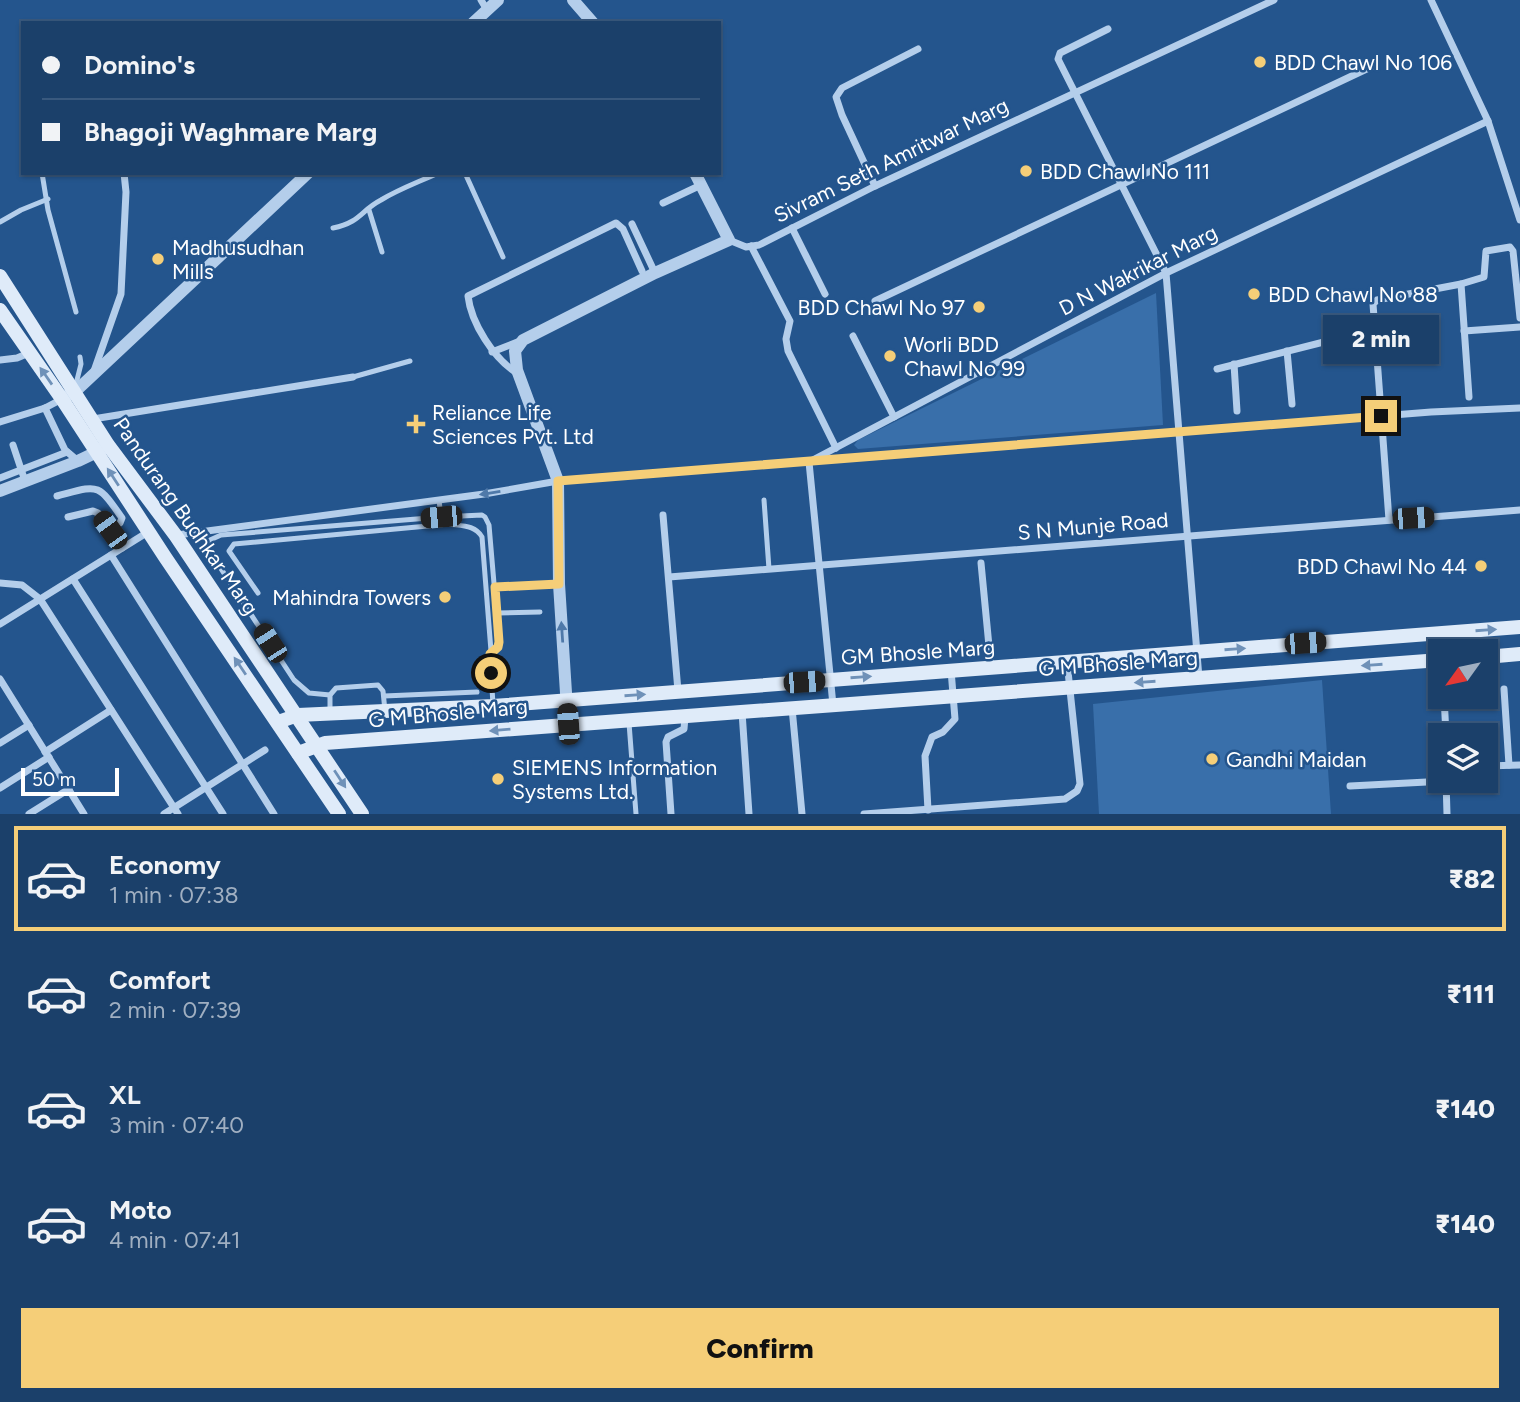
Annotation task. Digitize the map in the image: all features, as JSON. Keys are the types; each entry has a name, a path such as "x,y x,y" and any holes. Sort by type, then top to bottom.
{"main road":[{"name":"Pandurang Budhkar Marg","path":"0,276 149,532 339,814"},
{"name":"Pandurang Budhkar Marg","path":"0,310 30,352 92,419 103,449 176,536 362,814"},
{"name":"GM Bhosle Marg","path":"278,722 298,715 384,704 493,706 1520,627"},
{"path":"1498,656 1520,654"},
{"name":"G M Bhosle Marg","path":"298,752 317,744 1428,661"}],"street":[{"path":"474,21 484,5 498,0"},
{"path":"573,0 591,21"},
{"name":"Sivram Seth Amritwar Marg","path":"751,246 759,245 875,186 1274,0"},
{"path":"1431,0 1488,121 1520,220"},
{"path":"1108,29 1058,56 1166,273 1199,678"},
{"path":"875,186 836,97 842,88 918,49"},
{"path":"875,301 1373,66"},
{"name":"D N Wakrikar Marg","path":"809,462 1166,273 1488,121"},
{"path":"92,375 121,294 124,175"},
{"path":"0,422 45,408 68,396 307,175"},
{"path":"696,175 729,240 746,247 751,246 790,321 786,340 788,351 836,448"},
{"path":"663,204 701,186"},
{"path":"519,374 492,352 468,296 615,223 623,229 648,272"},
{"path":"632,224 648,272"},
{"path":"792,228 825,294"},
{"path":"492,352 523,340 648,272 729,240"},
{"path":"1390,520 1374,304 1377,300 1484,277 1486,251 1510,247 1513,251 1520,318"},
{"path":"1461,284 1469,397"},
{"path":"1464,331 1520,327"},
{"path":"1217,369 1375,329"},
{"path":"853,336 894,417"},
{"path":"523,340 515,351 519,374 558,481 559,584 568,724"},
{"path":"1287,351 1293,404"},
{"path":"0,360 17,358 30,352"},
{"path":"1234,365 1237,411"},
{"path":"92,419 353,377"},
{"path":"45,408 67,452 78,461"},
{"path":"176,536 558,481 1381,416 1520,408"},
{"path":"13,445 23,475"},
{"path":"0,478 78,461 103,449"},
{"path":"0,491 23,475 67,452"},
{"path":"809,462 833,705"},
{"path":"57,496 89,487 100,489 122,518 120,523 110,530"},
{"name":"S N Munje Road","path":"668,577 1520,510"},
{"path":"68,517 93,511 99,513 122,548"},
{"path":"663,515 677,691"},
{"path":"0,624 149,532"},
{"path":"110,555 274,814"},
{"path":"981,564 991,667"},
{"path":"73,579 223,814"},
{"path":"0,583 22,585 40,599 176,811"},
{"path":"1441,633 1441,639"},
{"path":"864,814 1065,799 1077,792 1080,784 1067,662"},
{"path":"928,810 925,756 932,737 943,732 955,719 951,670"},
{"path":"0,679 84,814"},
{"path":"1504,689 1509,765"},
{"path":"0,698 9,693"},
{"path":"792,708 802,814"},
{"path":"0,788 111,710"},
{"path":"742,712 750,814"},
{"path":"671,814 666,742 668,737 684,729 685,716"},
{"path":"0,743 29,725"},
{"path":"164,814 176,811 206,787 265,750"},
{"path":"1498,765 1520,765"},
{"path":"1350,786 1428,782"},
{"path":"29,814 69,789"},
{"path":"1446,793 1447,814"}],"lane":[{"path":"42,175 48,209 76,312"},
{"path":"333,228 346,225 378,201 434,175"},
{"path":"466,175 503,257"},
{"path":"0,222 48,199"},
{"path":"369,210 382,252"},
{"path":"68,396 81,364 80,356"},
{"path":"353,377 410,361"},
{"path":"439,500 441,517"},
{"path":"764,500 769,569"},
{"path":"358,511 360,524"},
{"path":"477,692 384,704 382,688 378,685 340,687 330,695 309,693 298,685 210,552 210,540 213,537 482,515 488,520 499,642 498,647 491,651"},
{"path":"258,593 229,551 233,544 449,524 477,529 482,537 493,706"},
{"path":"495,587 559,584"},
{"path":"230,616 246,607"},
{"path":"497,613 540,612"},
{"path":"330,695 330,713"},
{"path":"628,720 636,814"}],"shaded area":[{"path":"1156,293 1163,425 858,449 854,445 858,440"},
{"name":"Gandhi Maidan","path":"1322,680 1331,814 1099,814 1093,704"}],"place":[{"name":"BDD Chawl No 106","path":"1260,62"},
{"name":"BDD Chawl No 111","path":"1026,171"},
{"name":"Madhusudhan Mills","path":"158,259"},
{"name":"BDD Chawl No 88","path":"1254,294"},
{"name":"BDD Chawl No 97","path":"979,307"},
{"name":"Worli BDD Chawl No 99","path":"890,356"},
{"name":"Reliance Life Sciences Pvt. Ltd","path":"416,424"},
{"name":"BDD Chawl No 44","path":"1481,566"},
{"name":"Mahindra Towers","path":"445,597"},
{"name":"Gandhi Maidan","path":"1212,759"},
{"name":"SIEMENS Information Systems Ltd.","path":"498,779"}],"route":[{"path":"491,673 490,654 498,647 499,642 495,587 559,584 558,481 1381,416"}]}
